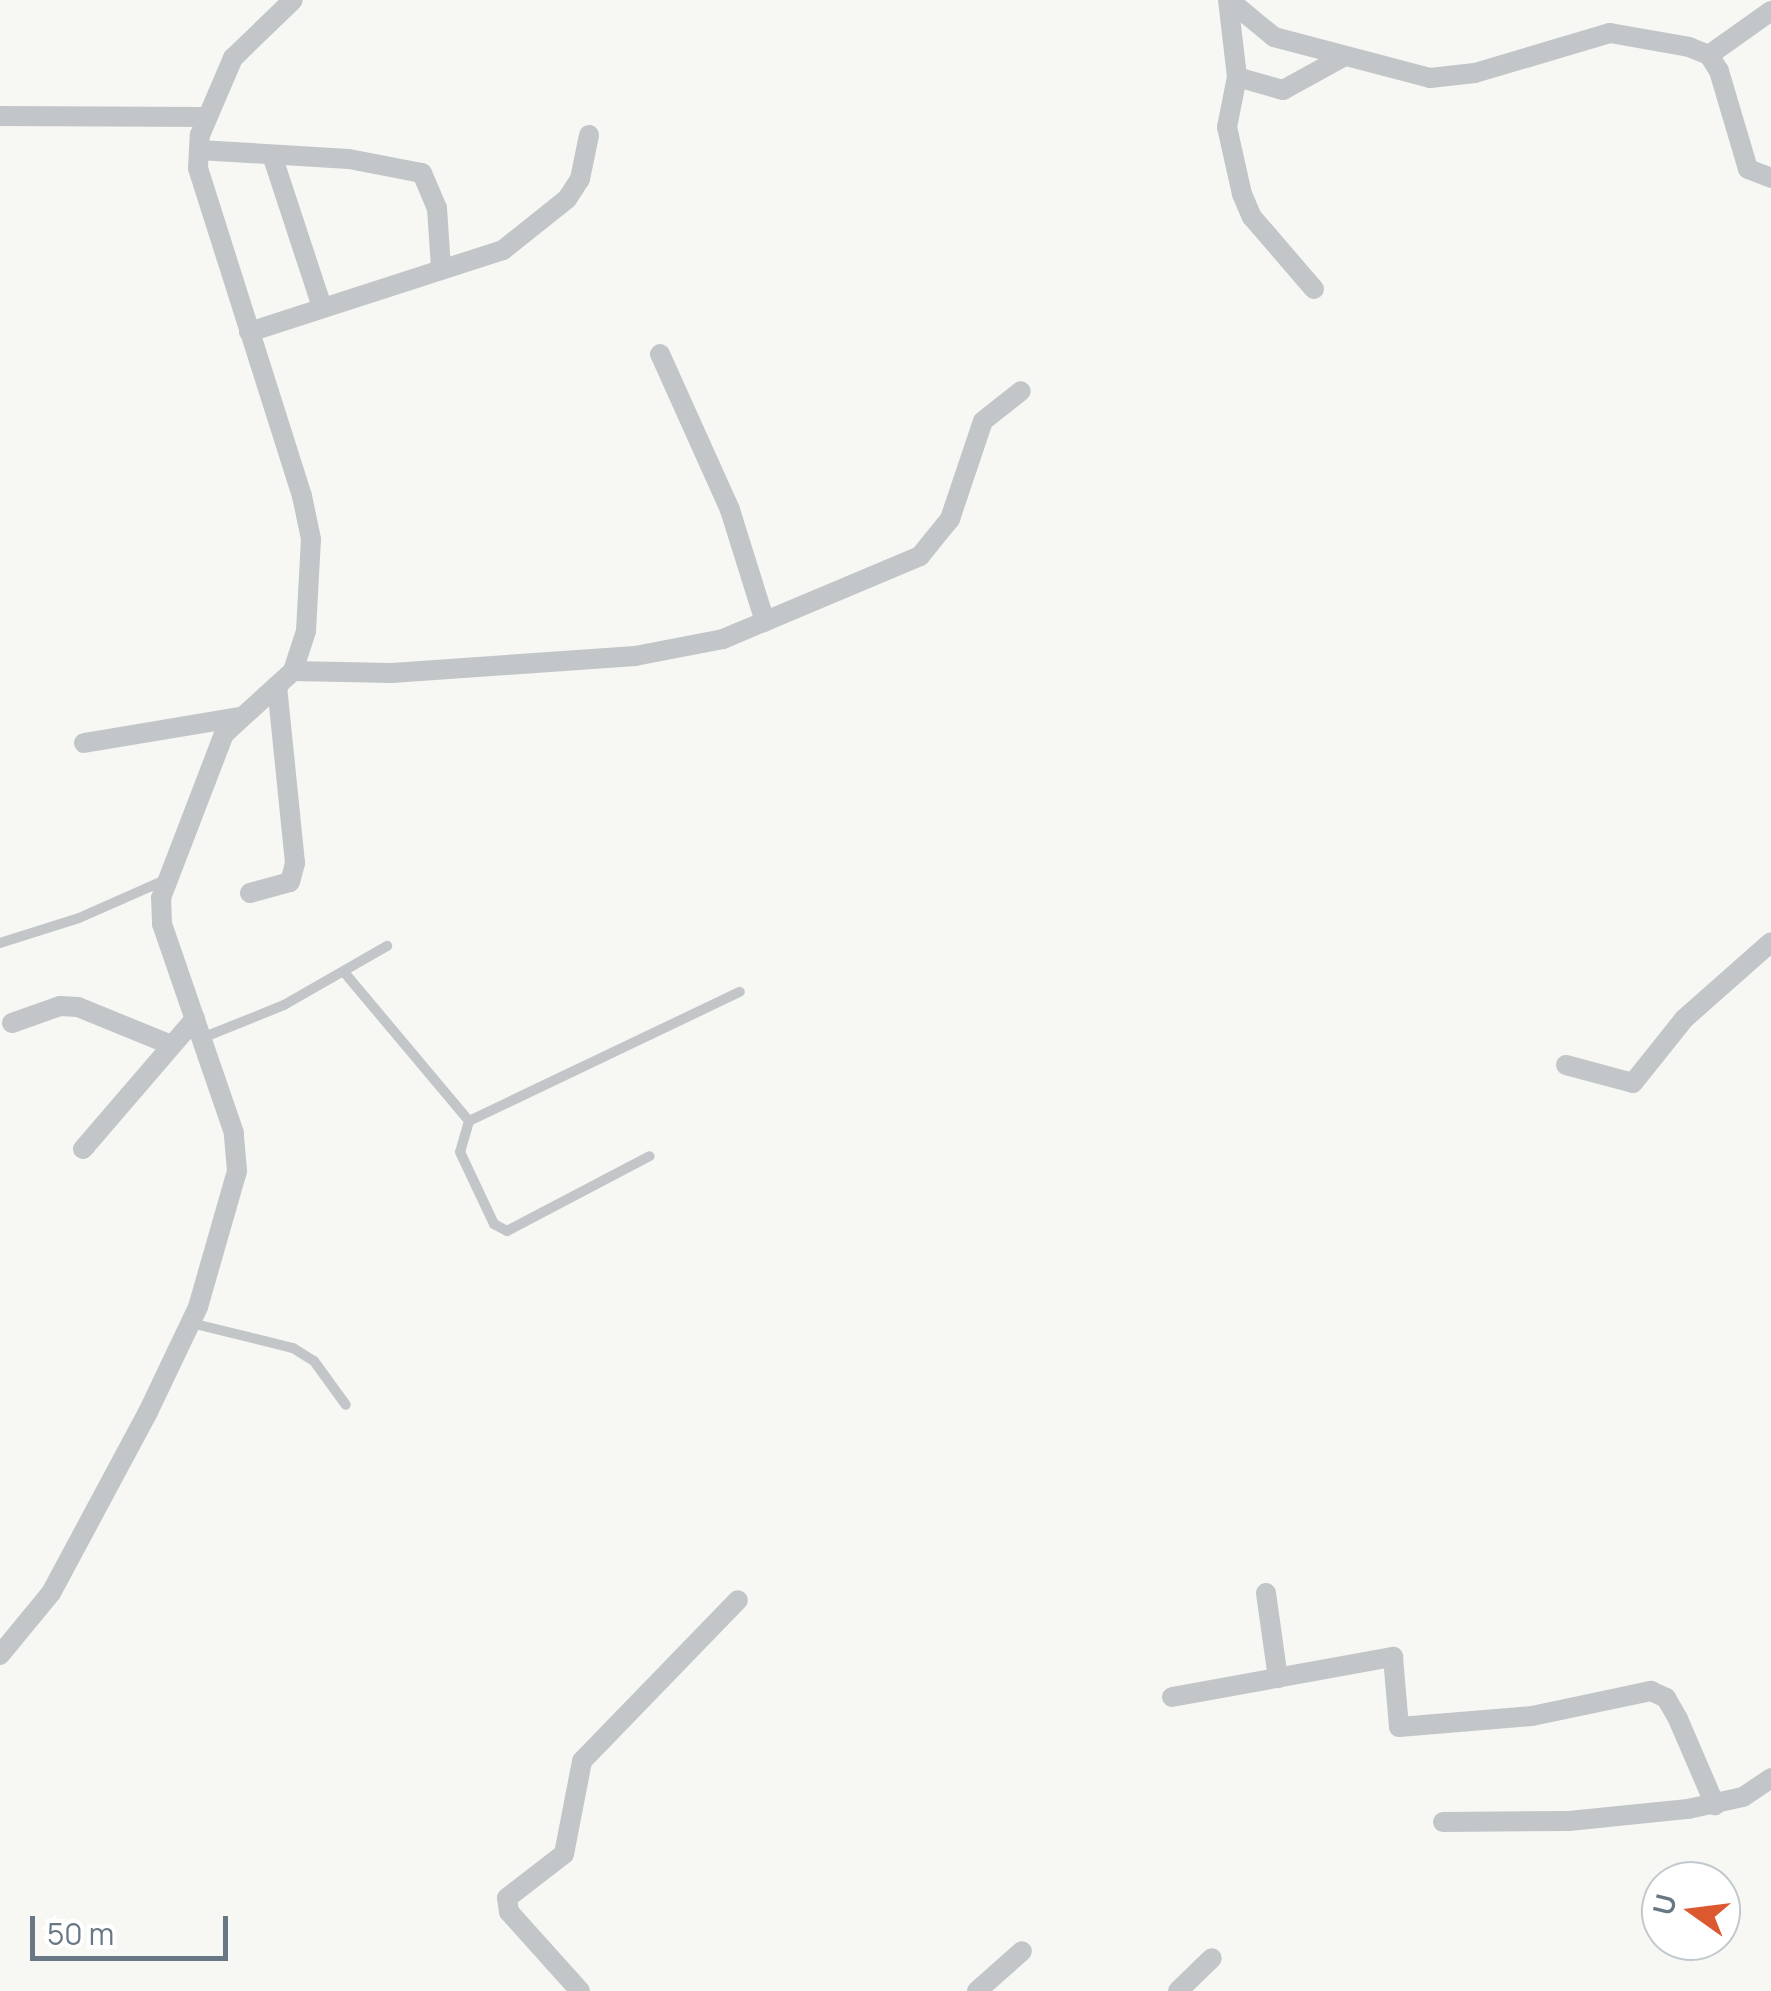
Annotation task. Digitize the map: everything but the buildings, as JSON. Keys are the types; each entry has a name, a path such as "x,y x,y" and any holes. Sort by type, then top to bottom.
{"street":[{"path":"0,1655 57,1582 190,1322 238,1170 234,1133 162,924 164,881 211,762 238,717 293,671 306,631 311,540 249,332 203,198 199,150 206,118 232,58 293,0"},
{"path":"1228,0 1274,36 1430,78 1476,73 1610,33 1649,36 1708,55"},
{"path":"1228,0 1237,77 1227,127 1242,194 1252,218 1314,289"},
{"path":"1708,55 1771,12"},
{"path":"1708,55 1748,169 1771,178"},
{"path":"1237,77 1283,90 1343,57"},
{"path":"0,116 206,118"},
{"path":"249,332 502,250 568,199 580,180 589,135"},
{"path":"199,150 349,159 422,173 437,208 441,269"},
{"path":"272,155 322,307"},
{"path":"660,354 730,510 765,622"},
{"path":"293,671 392,673 634,656 724,639 920,556 950,519 984,421 1021,390"},
{"path":"250,893 290,882 295,864 276,687"},
{"path":"84,743 238,717"},
{"path":"1566,1065 1633,1083 1684,1019 1771,942"},
{"path":"12,1023 60,1006 78,1007 172,1046"},
{"path":"83,1149 172,1046 198,1028"},
{"path":"1266,1593 1278,1678"},
{"path":"580,1991 509,1912 507,1898 564,1854 582,1760 738,1600"},
{"path":"1172,1698 1393,1656 1399,1727 1532,1716 1651,1691 1666,1698 1678,1719 1715,1805"},
{"path":"1442,1822 1569,1821 1715,1805 1743,1797 1771,1778"},
{"path":"977,1991 1022,1950"},
{"path":"1178,1991 1212,1958"}],"lane":[{"path":"0,943 164,881"},
{"path":"198,1028 344,972 388,946"},
{"path":"344,972 468,1121"},
{"path":"468,1121 740,992"},
{"path":"468,1121 460,1152 494,1224 507,1232 650,1156"},
{"path":"190,1322 293,1348 314,1361 346,1404"}]}
